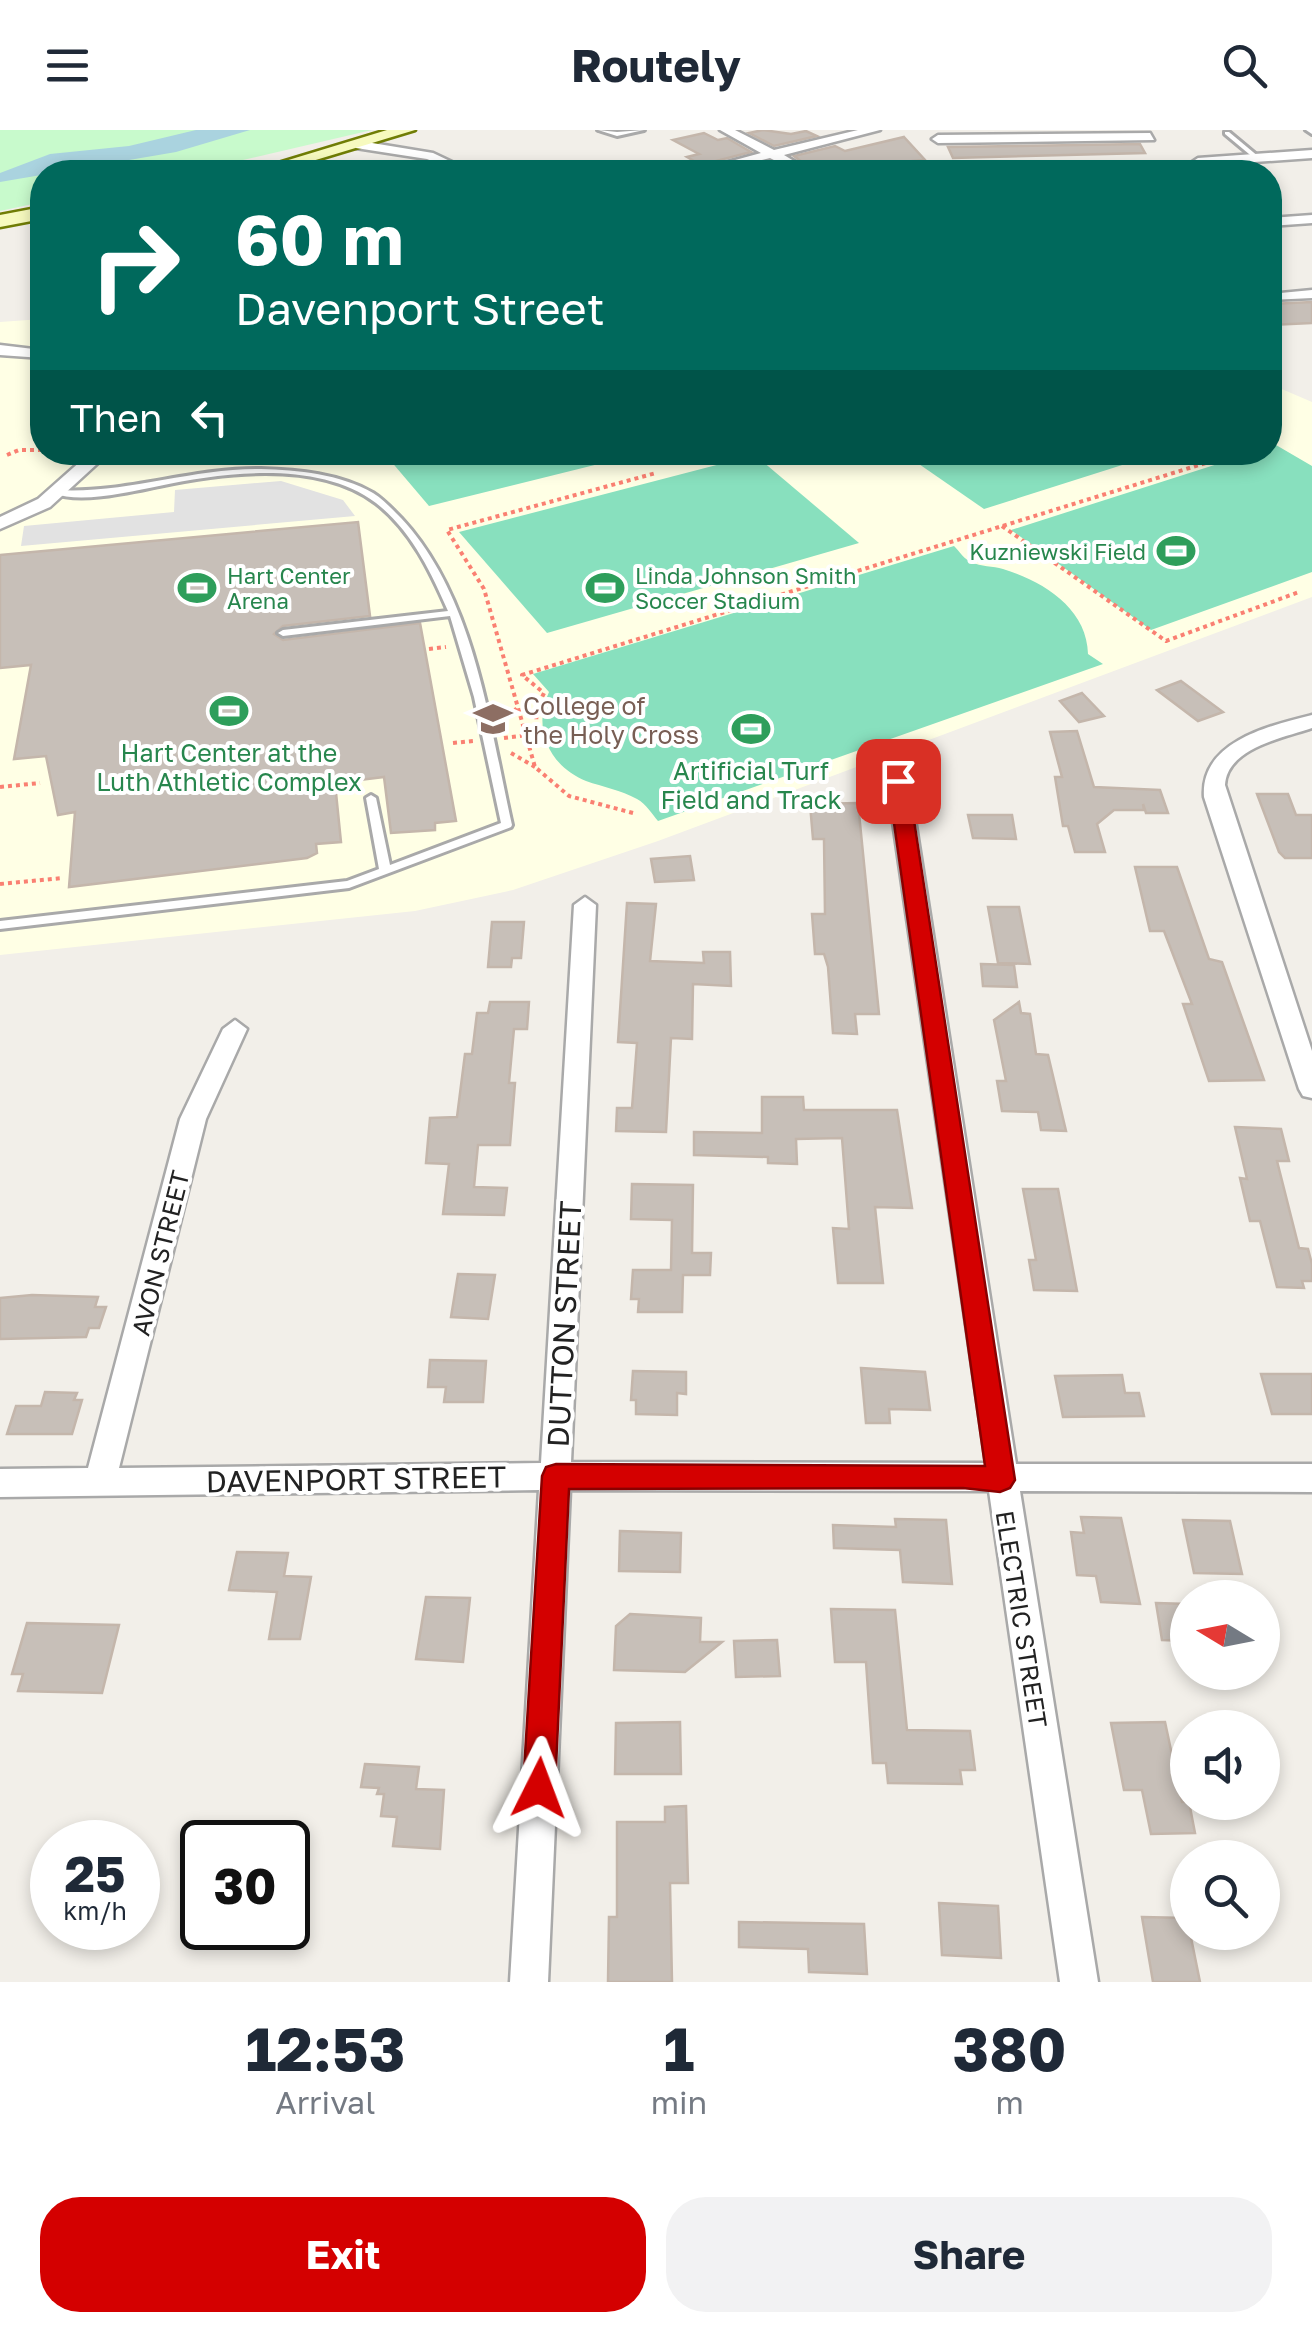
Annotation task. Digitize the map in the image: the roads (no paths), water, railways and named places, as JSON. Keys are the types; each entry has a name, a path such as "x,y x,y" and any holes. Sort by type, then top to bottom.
{"main road":[{"path":"308,160 406,130"},
{"path":"0,221 30,215"}],"street":[{"path":"726,130 783,160"},
{"path":"750,160 874,130"},
{"path":"933,134 1150,137"},
{"path":"933,134 952,156"},
{"path":"360,146 450,160"},
{"path":"1230,160 1312,154"},
{"path":"1282,221 1312,219"},
{"path":"1282,296 1312,294"},
{"path":"0,350 30,353"},
{"path":"0,524 57,493 88,465"},
{"path":"1312,721 1233,753 1218,766 1214,781 1215,797 1312,1089"},
{"name":"ELECTRIC STREET","path":"898,781 1000,1480 1079,1982"},
{"name":"DUTTON STREET","path":"528,1982 584,906"},
{"name":"AVON STREET","path":"100,1482 193,1119 235,1028"},
{"name":"DAVENPORT STREET","path":"0,1483 556,1476 1312,1478"}],"lane":[{"path":"601,130 608,134 642,130"},
{"path":"1227,133 1257,158"},
{"path":"0,925 349,884 507,825 455,614 418,546 382,504 360,491 292,472 240,471 154,482 106,495 57,493"},
{"path":"284,633 455,614"},
{"path":"370,798 386,870"}],"water":[{"path":"196,130 250,130 176,152 129,160 34,160 50,154 129,146"},
{"path":"30,162 30,177 0,182 0,173"}],"place":[{"name":"Kuzniewski Field","path":"1176,551"},
{"name":"Hart Center Arena","path":"197,588"},
{"name":"Linda Johnson Smith Soccer Stadium","path":"605,588"},
{"name":"Hart Center at the Luth Athletic Complex","path":"229,711"},
{"name":"College of the Holy Cross","path":"493,719"},
{"name":"Artificial Turf Field and Track","path":"751,729"}]}
